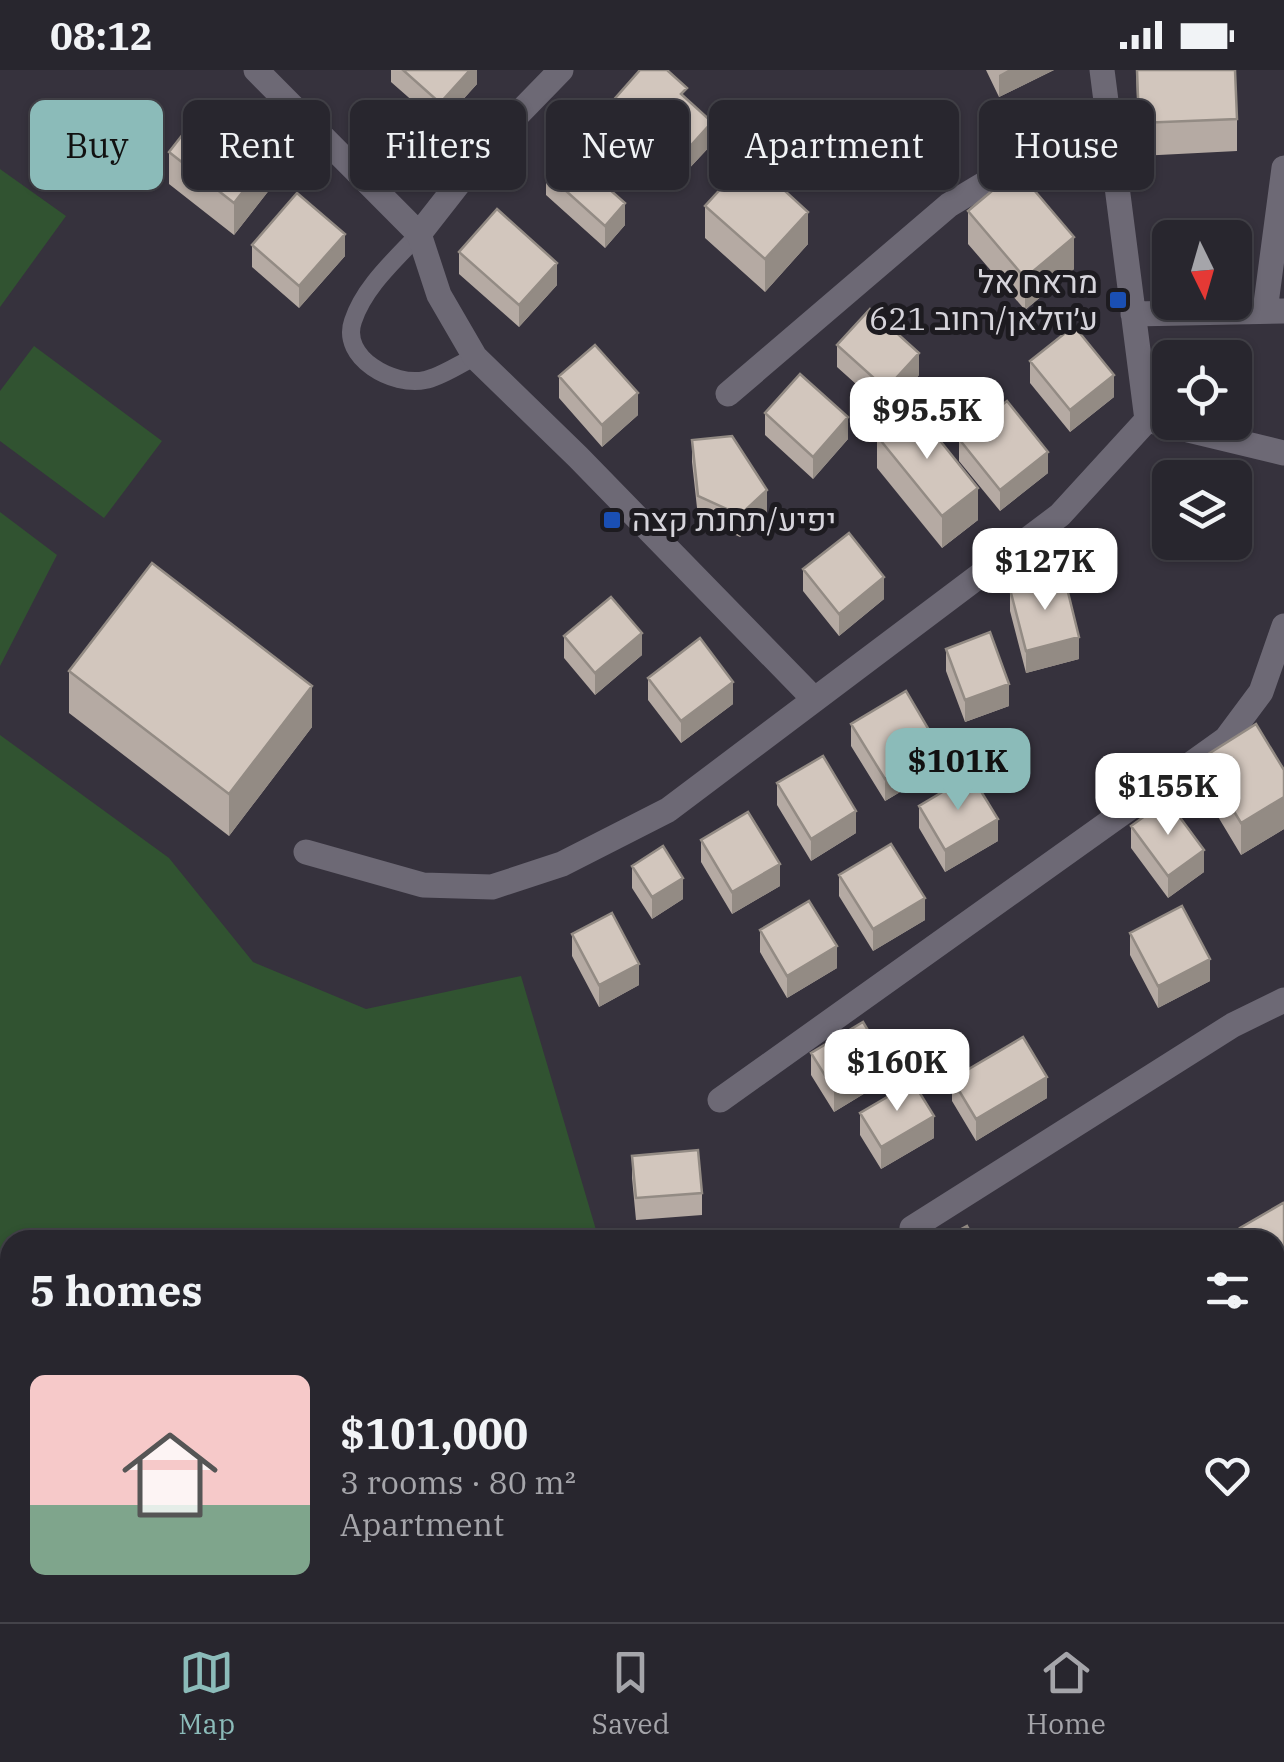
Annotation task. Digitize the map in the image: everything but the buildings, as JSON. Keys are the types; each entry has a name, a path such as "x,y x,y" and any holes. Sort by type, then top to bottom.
{"street":[{"path":"256,70 419,234 439,295 475,357 578,456 814,699"},
{"path":"419,234 490,142 561,70"},
{"path":"1102,70 1106,100"},
{"path":"1133,314 1274,311 1284,168"},
{"path":"728,394 949,205 979,187"},
{"path":"306,852 424,885 492,886 562,864 668,810 1060,515 1146,420 1117,190"},
{"path":"1146,420 1284,453"},
{"path":"720,1100 1226,739 1261,692 1284,630"},
{"path":"912,1228 1232,1025 1284,1000"}],"lane":[{"path":"419,234 364,295 350,326 354,347 363,362 393,378 423,381 475,357"}],"green space":[{"path":"0,169 66,216 0,307"},
{"path":"34,346 162,441 104,518 0,441 0,391"},
{"path":"0,512 57,555 0,666"},
{"path":"0,735 169,858 253,962 366,1009 521,976 596,1230 0,1230"}],"place":[{"name":"מראח אל ע׳וזלאן/רחוב 621","path":"1118,300"},
{"name":"יפיע/תחנת קצה","path":"612,520"}]}
